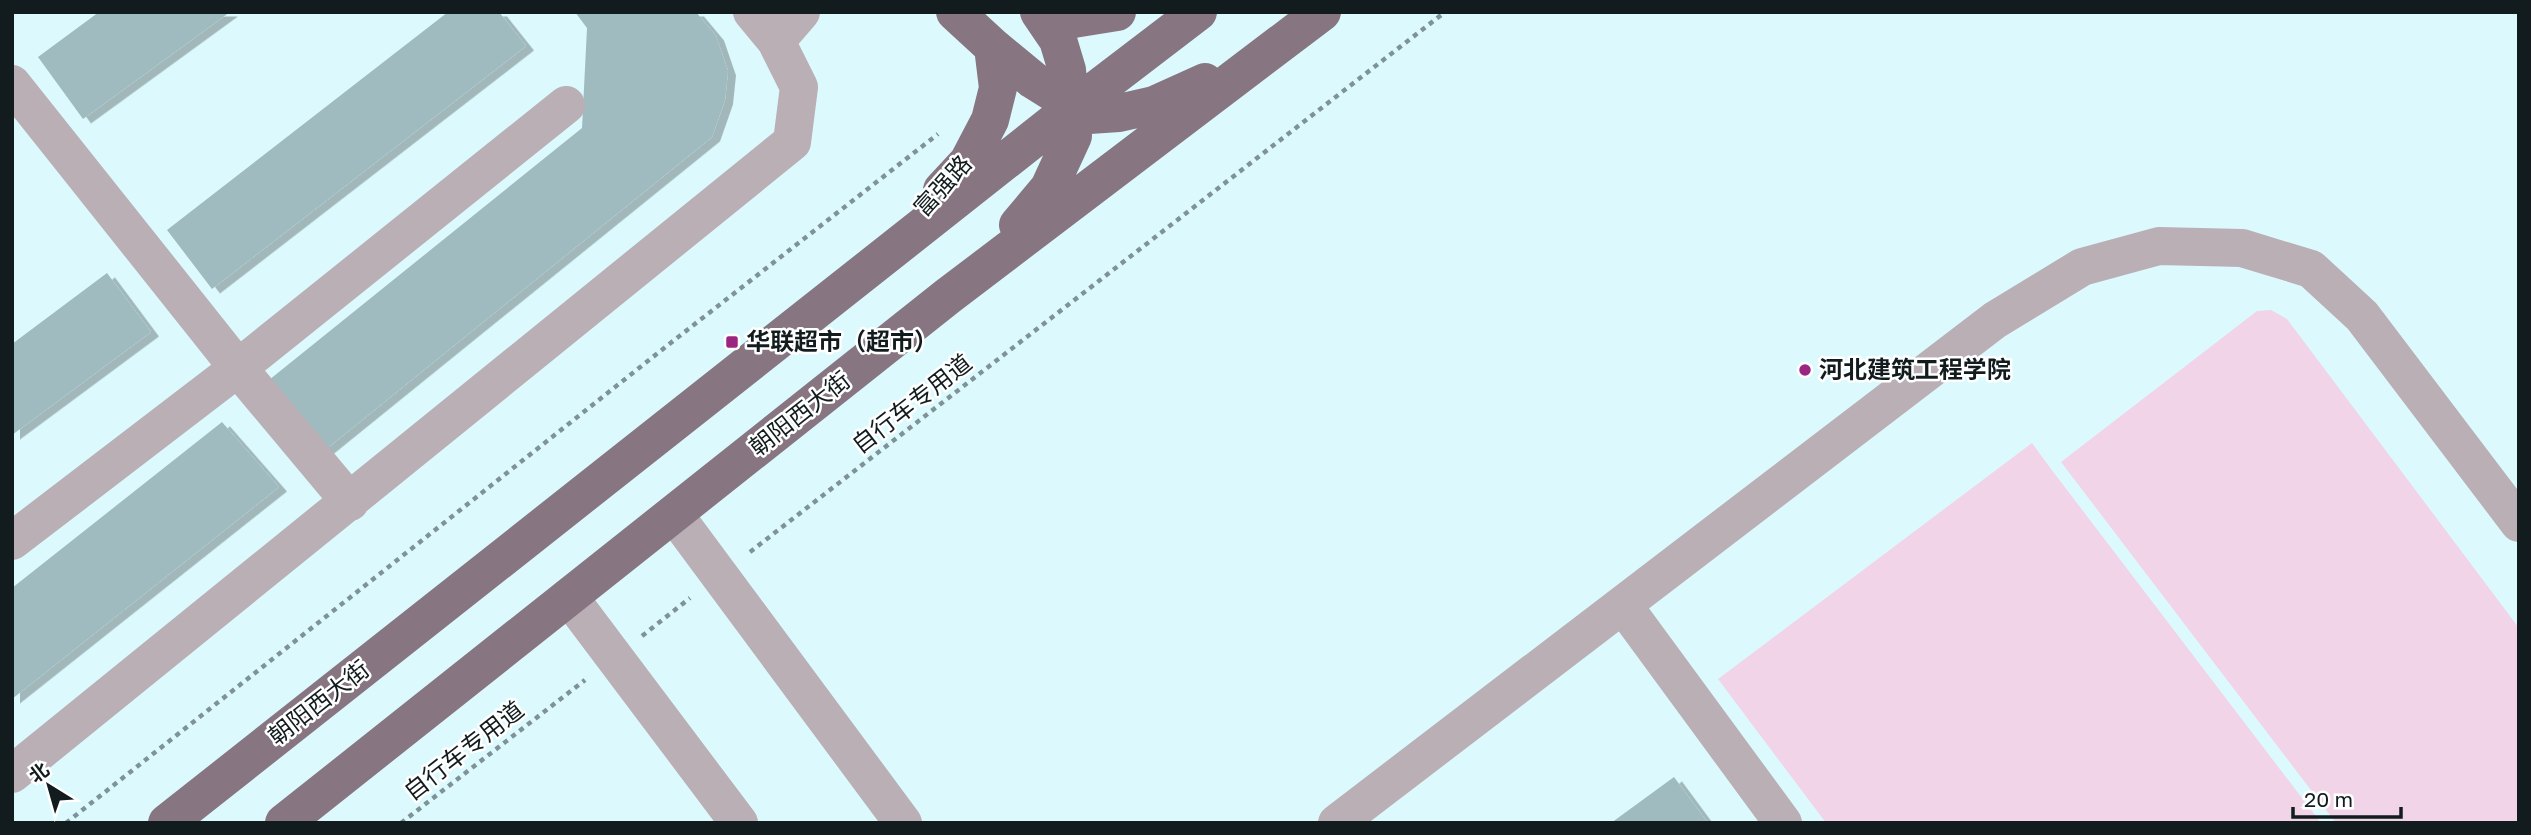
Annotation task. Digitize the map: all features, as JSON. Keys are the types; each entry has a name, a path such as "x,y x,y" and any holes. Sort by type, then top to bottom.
{"main road":[{"path":"955,12 1033,80 1089,115 1119,113 1154,105 1262,57"},
{"path":"1040,12 1061,21 1117,12"},
{"path":"948,296 1008,237 1049,188 1073,135 1067,70 1058,40 1040,12"},
{"name":"朝阳西大街","path":"167,823 827,303 1072,106 1198,12"},
{"name":"朝阳西大街","path":"284,823 948,296 1322,12"},
{"name":"富强路","path":"827,303 925,208 968,162 990,120 998,88 993,47"}],"street":[{"path":"12,774 792,142 799,87 776,41 752,12"},
{"path":"776,41 801,12"},
{"path":"12,84 350,502"},
{"path":"12,541 239,368 566,105"},
{"path":"1337,823 1995,320 2082,267 2159,246 2242,248 2311,269 2362,316 2519,523"},
{"path":"674,514 902,823"},
{"path":"569,597 739,823"},
{"path":"1623,605 1783,823"}],"path":[{"name":"自行车专用道","path":"401,823 1444,12"},
{"path":"66,823 668,345 943,131"}],"shaded area":[{"path":"2271,310 2287,319 2519,628 2519,823 2336,823 2061,462 2257,311"},
{"path":"2032,443 2321,823 1826,823 1718,679"}],"building":[{"path":"99,12 230,12 83,119 38,57"},
{"path":"448,12 499,12 526,46 212,289 167,230"},
{"path":"575,12 696,12 716,36 728,71 725,100 712,137 325,450 269,380 582,128 587,28"},
{"path":"107,273 151,332 12,435 12,344"},
{"path":"222,422 279,487 12,699 12,588"},
{"path":"1674,777 1708,823 1611,823"}],"place":[{"name":"华联超市（超市）","path":"732,342"},
{"name":"河北建筑工程学院","path":"1805,370"}]}
